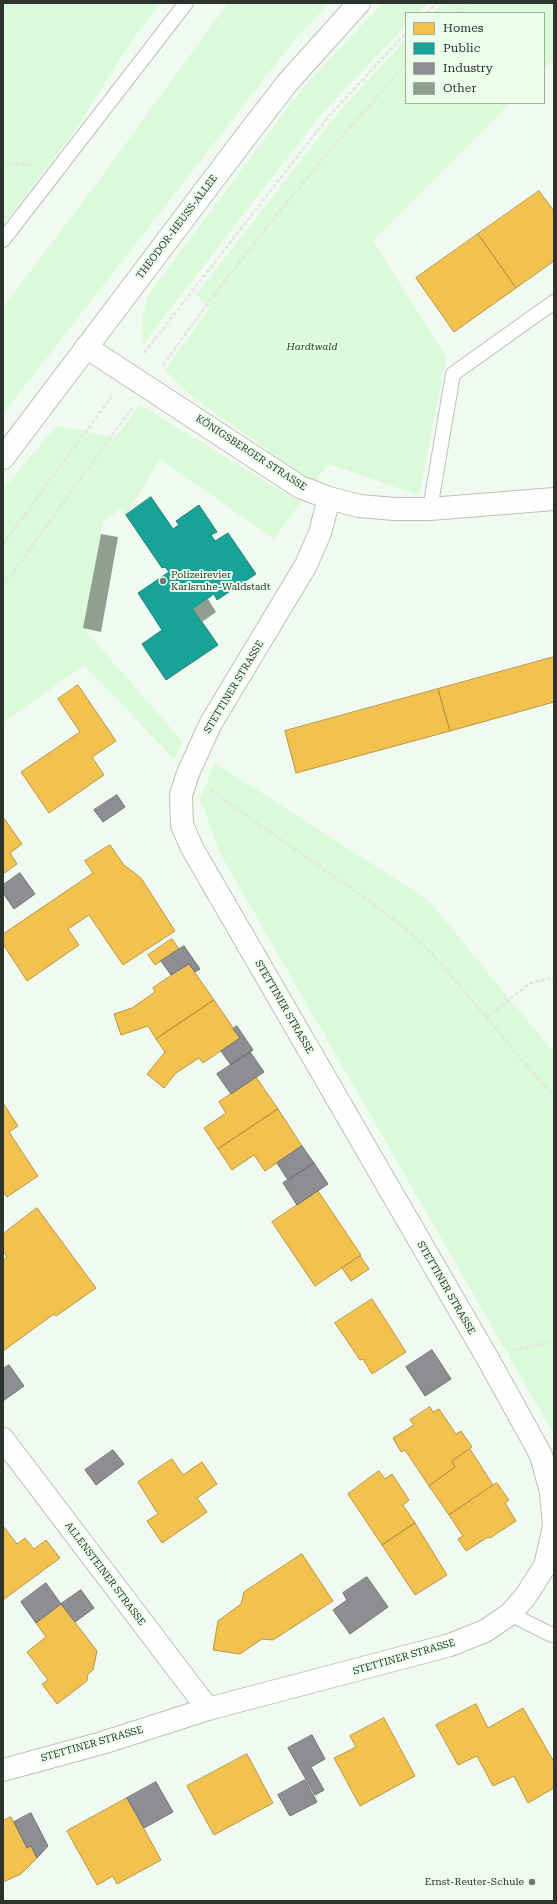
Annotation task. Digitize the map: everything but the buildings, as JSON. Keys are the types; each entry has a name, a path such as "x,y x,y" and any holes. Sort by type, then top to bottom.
{"street":[{"name":"THEODOR-HEUSS-ALLEE","path":"6,448 86,347 288,82 359,3"},
{"name":"KÖNIGSBERGER STRASSE","path":"86,347 300,487 329,498 359,506 395,509 430,509 554,499"},
{"name":"STETTINER STRASSE","path":"3,1770 102,1743 208,1709 450,1645 485,1631 510,1614 525,1597 545,1566 554,1527 551,1492 541,1455 488,1359 192,848 182,824 181,795 186,779 211,723 306,565 320,533 329,498"},
{"name":"ALLENSTEINER STRASSE","path":"3,1439 208,1709"}],"lane":[{"path":"3,240 186,3"},
{"path":"430,509 453,374 554,302"},
{"path":"510,1614 552,1635 554,1634"}],"path":[{"path":"428,12 438,3"},
{"path":"459,12 469,3"},
{"path":"154,339 329,116 405,34"},
{"path":"3,586 54,513 178,344 279,213 347,129 405,65"},
{"path":"3,544 102,410"},
{"path":"186,779 211,790 368,900 406,929 436,958 554,1097"},
{"path":"487,1017 530,983 554,977"},
{"path":"488,1359 514,1350 554,1341"}],"green space":[{"path":"3,3 160,3 131,42 73,133 3,225"},
{"path":"228,3 329,3 292,43 3,414 3,307 89,194"},
{"path":"383,3 429,3 419,12 405,12 405,26 322,113 143,344 142,316 149,294 304,86"},
{"path":"444,3 554,3 554,59 545,68 545,12 434,12"},
{"name":"Hardtwald","path":"405,40 405,104 509,104 373,241 446,357 419,495 328,464 274,539 160,459 126,515 121,508 103,522 83,628 183,742 174,759 84,665 3,723 3,490 57,426 115,438 140,405 296,500 311,480 193,398 165,370 210,308 196,295 334,118"},
{"path":"215,763 428,900 554,1053 554,1434 220,853 200,799"}],"place":[{"name":"Polizeirevier Karlsruhe-Waldstadt","path":"163,581"},
{"name":"Ernst-Reuter-Schule","path":"532,1882"}]}
